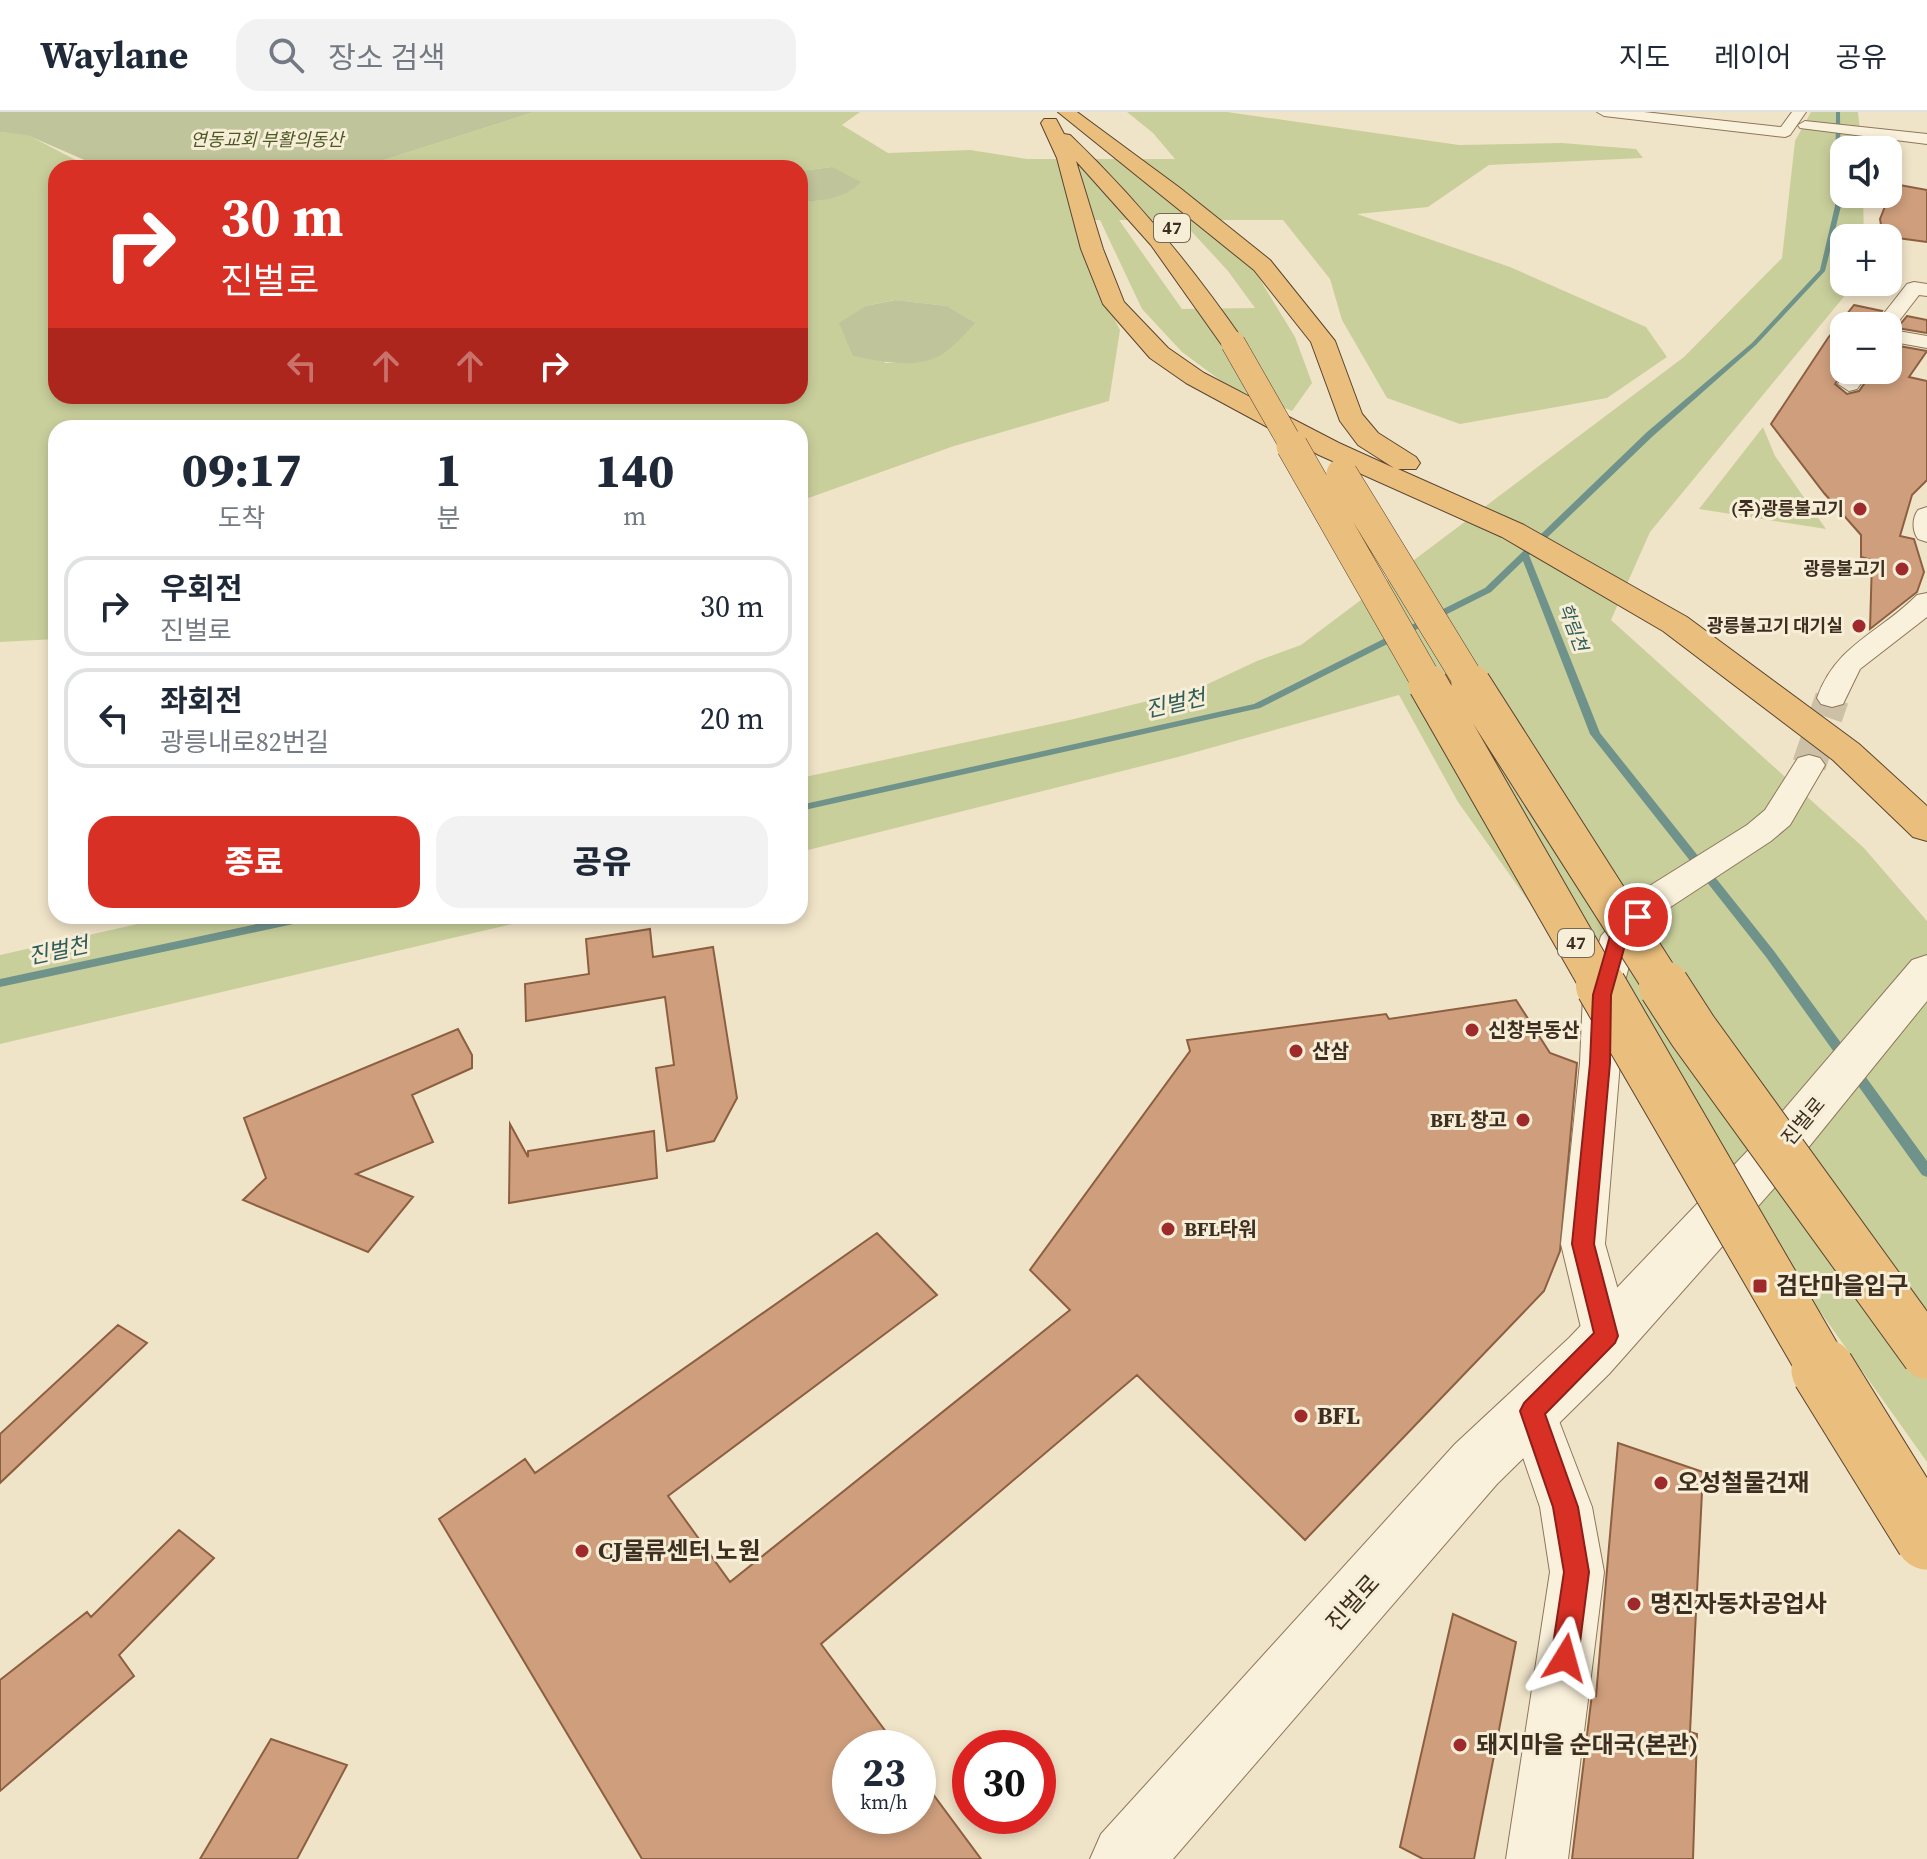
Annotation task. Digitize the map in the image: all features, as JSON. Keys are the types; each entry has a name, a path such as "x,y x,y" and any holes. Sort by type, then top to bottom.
{"highway":[{"name":"47","path":"1057,117 1186,244"},
{"name":"47","path":"1057,117 1104,178 1247,343 1693,1031 1927,1354"},
{"path":"1057,117 1092,249 1114,304 1159,353 1195,378 1329,449 1513,531"},
{"path":"1057,117 1173,192 1262,265 1323,341 1349,415 1368,439 1513,531 1675,624 1846,752 1927,828"},
{"name":"47","path":"1247,343 1785,1308 1927,1538"},
{"path":"1846,752 1927,794"}],"street":[{"path":"1604,112 1785,132 1802,119 1885,136 1927,139"},
{"path":"1895,312 1914,288 1927,290"},
{"path":"1902,338 1927,342"},
{"path":"1927,515 1927,534"},
{"path":"1832,698 1841,674 1878,639 1918,612 1927,601"},
{"path":"1598,1346 1583,1244 1600,1063 1602,995 1619,936 1656,899 1759,833 1786,807 1809,765"},
{"name":"진벌로","path":"1126,1859 1476,1464 1598,1346 1774,1155 1921,985"},
{"path":"1532,1411 1566,1507 1577,1572 1537,1859"}],"green space":[{"name":"연동교회 부활의동산","path":"0,112 534,112 384,160 85,160 27,135 0,132"},
{"path":"534,112 860,112 842,125 888,153 970,150 1027,159 1175,159 1153,133 1127,112 1227,112 1459,145 1562,143 1636,149 1643,158 1489,165 1428,207 1357,214 1510,267 1646,327 1667,357 1607,398 1460,424 1387,398 1342,320 1330,279 1283,220 1199,220 1256,273 1295,337 1312,383 1292,411 1228,386 1182,352 1142,309 1100,220 1088,220 1095,279 1120,330 1109,401 954,446 808,498 808,420 48,420 48,639 0,642 0,132 26,134 76,160 48,160 48,404 808,404 808,201 823,200 832,167 808,170 808,160 384,160","holes":["1119,220 1181,220 1228,271 1255,308 1182,309","894,300 947,306 976,323 936,355 916,361 885,363 866,306"]},
{"path":"1811,112 1858,112 1861,136 1830,136 1830,208 1863,208 1864,224 1830,224 1830,296 1844,296 1650,532 1611,620 1864,848 1927,921 1927,1462 1458,802 1399,695 1178,757 808,850 808,776 1197,689 1257,661 1301,645 1684,357 1782,258 1795,141"},
{"path":"832,167 861,182 840,196 808,201 808,170"},
{"path":"895,300 947,306 976,323 947,351 927,361 895,363 853,356 839,323 866,306"},
{"path":"1763,427 1775,456 1826,529 1699,509"},
{"path":"138,924 512,924 0,1044 0,955"}],"building":[{"path":"1902,185 1927,190 1927,242 1902,239 1902,224 1881,224 1884,208 1902,208"},
{"path":"1854,305 1882,311 1881,312 1848,312"},
{"path":"1907,316 1927,320 1927,333 1902,329 1902,322"},
{"path":"1830,335 1830,384 1835,384 1847,394 1859,391 1864,384 1902,384 1902,347 1927,351 1909,377 1927,381 1927,480 1912,495 1900,536 1914,539 1924,572 1917,592 1870,629 1872,560 1861,557 1861,535 1771,424"},
{"path":"650,929 653,957 713,947 737,1098 714,1141 667,1151 656,1068 674,1065 665,997 526,1021 525,984 589,974 586,939"},
{"path":"1516,1000 1550,1053 1577,1063 1560,1251 1544,1291 1305,1540 1137,1375 821,1644 885,1730 832,1730 832,1834 936,1834 936,1798 952,1820 952,1834 962,1834 981,1859 642,1859 439,1519 525,1459 535,1473 877,1233 937,1295 668,1496 730,1582 1070,1310 1030,1270 1190,1051 1187,1040 1386,1014 1389,1019"},
{"path":"458,1029 472,1055 472,1068 412,1095 433,1142 356,1174 413,1197 368,1252 243,1200 266,1178 244,1118"},
{"path":"510,1124 528,1157 528,1151 654,1131 657,1178 509,1203"},
{"path":"118,1325 147,1343 0,1483 0,1434"},
{"path":"1618,1443 1703,1472 1690,1732 1697,1734 1693,1859 1572,1859 1592,1694 1596,1696"},
{"path":"179,1530 214,1558 119,1655 134,1676 0,1791 0,1680 87,1612 91,1617"},
{"name":"돼지마을 순대국(본관)","path":"1453,1614 1516,1642 1474,1859 1423,1859 1400,1847"},
{"path":"271,1739 347,1765 297,1859 200,1859"}],"waterway":[{"name":"학림천","path":"1525,555 1650,434 1754,344 1823,270 1838,206 1838,112"},
{"name":"진벌천","path":"808,806 1257,706 1488,590 1525,555"},
{"name":"학림천","path":"1525,555 1595,734 1770,954 1927,1171"},
{"name":"진벌천","path":"0,983 275,924"}],"tunnel":[{"path":"1809,765 1832,698"}],"place":[{"name":"(주)광릉불고기","path":"1860,509"},
{"name":"광릉불고기","path":"1902,569"},
{"name":"광릉불고기 대기실","path":"1859,626"},
{"name":"신창부동산","path":"1472,1030"},
{"name":"산삼","path":"1296,1051"},
{"name":"BFL 창고","path":"1523,1120"},
{"name":"BFL타워","path":"1168,1229"},
{"name":"검단마을입구","path":"1760,1286"},
{"name":"BFL","path":"1301,1416"},
{"name":"오성철물건재","path":"1661,1483"},
{"name":"CJ물류센터 노원","path":"582,1551"},
{"name":"명진자동차공업사","path":"1634,1604"},
{"name":"돼지마을 순대국(본관)","path":"1460,1745"}],"route":[{"path":"1565,1658 1577,1572 1566,1507 1532,1411 1607,1336 1583,1244 1600,1063 1602,995 1619,936 1638,917"}]}
